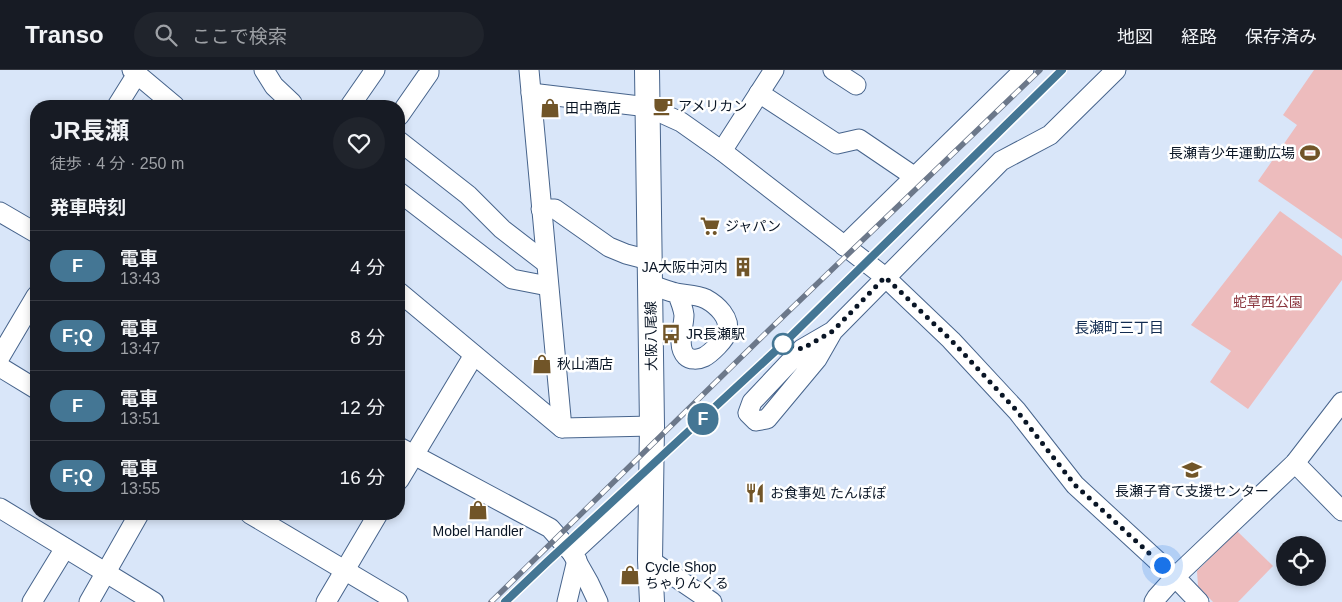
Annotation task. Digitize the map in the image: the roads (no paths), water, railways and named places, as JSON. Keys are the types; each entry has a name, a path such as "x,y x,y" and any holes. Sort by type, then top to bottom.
{"main road":[{"name":"大阪八尾線","path":"647,70 652,426 650,560 652,602"}],"street":[{"path":"264,70 274,86 289,100"},
{"path":"354,100 375,70"},
{"path":"405,107 429,73 429,70"},
{"path":"529,70 562,428"},
{"path":"722,151 774,70"},
{"path":"832,70 856,85"},
{"path":"844,246 1024,70"},
{"path":"833,331 802,349 752,402 748,413 756,421 767,419 817,359 833,331 1001,161 1050,135 1116,70"},
{"path":"120,100 134,72 168,100"},
{"path":"531,92 648,107 681,122 722,151 885,277 951,340 1017,411 1075,485 1175,577 1199,602"},
{"path":"759,93 837,144 859,139 915,176"},
{"path":"405,146 468,195 502,228 546,263"},
{"path":"405,197 512,278 548,286"},
{"path":"542,209 555,209 609,247 649,260"},
{"path":"0,212 30,230"},
{"path":"650,285 677,293"},
{"path":"405,297 562,428 652,426"},
{"path":"0,356 30,306"},
{"path":"474,356 406,451 550,528 575,556 598,602"},
{"path":"0,367 30,385"},
{"path":"1154,602 1175,577 1295,462 1342,402"},
{"path":"1295,462 1342,511"},
{"path":"567,602 575,556 651,480"},
{"path":"0,508 30,518"},
{"path":"35,520 65,548 154,602"},
{"path":"89,602 136,520"},
{"path":"260,520 398,602"},
{"path":"326,602 374,520"},
{"path":"32,602 65,548"},
{"path":"650,560 712,602"}],"railway":[{"path":"491,602 769,330 1040,70"},
{"path":"505,602 783,345 1062,70"}],"train":[{"name":"F","path":"505,602 782,345 1062,70"}],"place":[{"name":"アメリカン","path":"663,106"},
{"name":"田中商店","path":"550,108"},
{"name":"長瀬青少年運動広場","path":"1310,153"},
{"name":"ジャパン","path":"710,226"},
{"name":"JA大阪中河内","path":"743,267"},
{"name":"JR長瀬駅","path":"671,334"},
{"name":"秋山酒店","path":"542,364"},
{"name":"長瀬子育て支援センター","path":"1192,470"},
{"name":"お食事処 たんぽぽ","path":"755,493"},
{"name":"Mobel Handler","path":"478,510"},
{"name":"Cycle Shop ちゃりんくる","path":"630,575"}],"district":[{"name":"長瀬町三丁目","path":"1119,327"}],"park label":[{"name":"蛇草西公園","path":"1268,302"}]}
